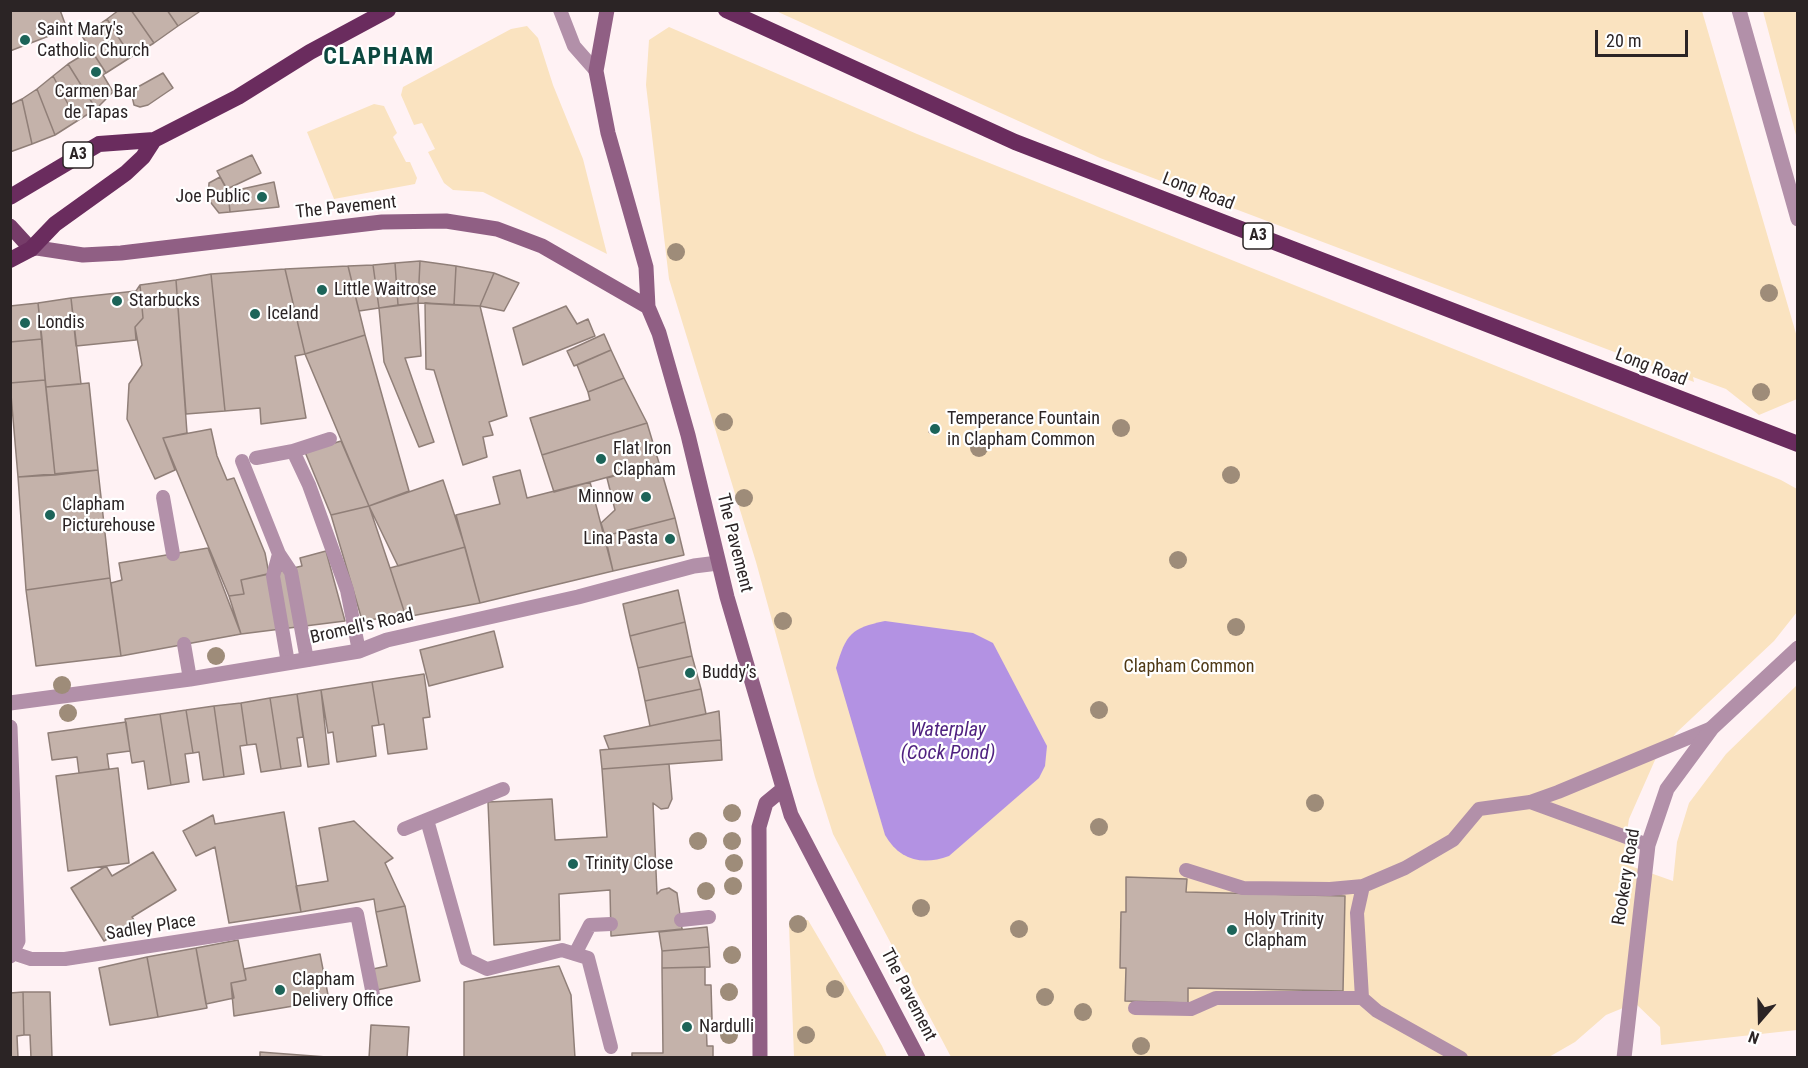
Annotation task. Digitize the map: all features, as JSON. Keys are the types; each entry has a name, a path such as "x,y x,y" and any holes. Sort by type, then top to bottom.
{"highway":[{"name":"A3","path":"10,197 99,144 154,141 238,98 310,52 388,10"},
{"name":"Long Road","path":"726,10 1015,142 1797,444"},
{"name":"A3","path":"10,260 31,249 55,224 126,172 144,157 154,141"}],"main road":[{"name":"The Pavement","path":"607,10 596,71 608,133 646,267 648,307 659,333 688,435 718,563 775,753 783,789 791,815 880,980 918,1058"},
{"name":"The Pavement","path":"31,249 83,255 121,253 382,222 446,220 496,229 542,246 648,307"},
{"path":"10,226 31,249"},
{"path":"760,1058 759,827 766,803 783,789"}],"street":[{"path":"1739,10 1797,219"},
{"name":"Bromell's Road","path":"10,703 190,679 359,651 387,640 718,563"},
{"name":"Rookery Road","path":"1624,1058 1648,845 1667,789 1712,728 1797,648"},
{"path":"10,727 18,941 12,954"}],"lane":[{"path":"560,10 574,46 596,71"},
{"path":"307,660 291,572 279,554 249,459 293,451 330,439"},
{"path":"293,451 309,485 347,590 359,651"},
{"path":"163,497 173,554"},
{"path":"279,554 273,576 288,663"},
{"path":"184,644 190,679"},
{"path":"1186,870 1243,888 1330,890 1363,886 1405,868 1453,840 1479,809 1530,802 1712,728"},
{"path":"404,829 503,789"},
{"path":"1530,802 1648,845"},
{"path":"427,820 466,959 487,969 562,950 588,958 611,1047"},
{"path":"1362,998 1357,913 1363,886"},
{"name":"Sadley Place","path":"12,954 31,959 65,959 357,914 373,995"},
{"path":"681,920 709,917"},
{"path":"575,954 590,925 611,924"},
{"path":"1135,1008 1191,1009 1216,998 1362,998 1377,1011 1461,1058"}],"green space":[{"path":"776,11 1702,11 1797,337 1797,399 1759,415 1726,389 1693,377 1694,382 1100,158"},
{"path":"1763,11 1797,11 1797,140 1796,135"},
{"path":"527,26 538,38 553,85 583,159 607,254 483,192 453,190 444,183 428,152 435,149 422,123 414,125 401,95 403,87 511,29"},
{"name":"Clapham Common","path":"669,27 917,134 1781,480 1797,489 1797,612 1774,641 1676,733 1655,760 1629,819 1622,863 1673,881 1677,842 1689,803 1726,754 1797,685 1797,1030 1661,1045 1660,1027 1635,1003 1606,1015 1575,1042 1549,1057 951,1057 833,834 756,562 669,279 646,85 649,40"},
{"path":"374,104 384,106 397,133 393,137 406,162 410,162 417,178 415,184 334,199 307,132"},
{"path":"808,920 887,1057 794,1057 789,925 794,921"}],"water":[{"name":"Waterplay (Cock Pond)","path":"885,621 973,633 993,643 1047,746 1045,766 1039,778 949,856 939,859 912,859 897,850 885,835 836,668 843,647 852,634 864,627"}],"building":[{"name":"Saint Mary's Catholic Church","path":"10,10 60,10 67,29 10,51"},
{"path":"119,10 131,10 154,43 131,57 107,19"},
{"path":"131,10 167,10 178,26 154,43"},
{"path":"167,10 199,10 199,12 178,26"},
{"path":"107,19 131,57 106,73 82,36"},
{"path":"91,50 106,73 103,75 113,92 96,109 68,64"},
{"path":"68,64 96,109 77,121 53,76"},
{"path":"163,73 173,88 148,105 140,107 134,105 132,96 136,88"},
{"path":"53,76 77,121 55,135 37,89"},
{"path":"37,89 55,135 32,144 22,99"},
{"path":"22,99 32,144 10,152 10,105"},
{"path":"252,155 261,173 227,189 217,171"},
{"path":"220,177 228,192 230,212 219,213 208,199 209,183"},
{"path":"274,182 279,207 230,212 228,192"},
{"path":"420,261 418,303 398,305 395,263"},
{"path":"420,261 456,266 454,305 418,303"},
{"path":"395,263 398,305 379,308 373,265"},
{"path":"373,265 379,308 359,311 348,266"},
{"name":"Little Waitrose","path":"348,266 365,335 305,354 285,269"},
{"path":"456,266 494,273 480,306 454,305"},
{"name":"Iceland","path":"285,269 305,354 295,356 306,418 261,424 260,408 225,411 211,274"},
{"path":"494,273 519,283 504,311 480,306"},
{"path":"211,274 225,411 186,414 176,280"},
{"path":"176,280 187,433 163,438 175,470 155,479 127,419 129,384 142,365 135,327 143,318 140,285"},
{"path":"140,285 143,318 135,327 136,340 76,346 71,298 136,291"},
{"path":"71,298 81,384 46,387 38,303"},
{"name":"Londis","path":"38,303 42,339 10,342 10,306"},
{"path":"418,303 421,356 405,358 434,442 419,447 384,362 379,308"},
{"path":"425,303 480,306 507,416 489,422 493,435 483,437 487,457 463,465 434,370 426,369"},
{"path":"566,306 577,324 588,319 595,336 523,365 513,328"},
{"path":"604,334 611,350 574,366 567,351"},
{"path":"365,335 409,491 369,506 305,354"},
{"path":"42,339 45,380 10,383 10,342"},
{"path":"611,350 624,378 588,392 577,365"},
{"path":"624,378 647,423 542,455 530,418 590,400 588,392"},
{"path":"45,380 55,475 18,477 10,383"},
{"path":"89,383 98,470 55,475 46,387"},
{"name":"Flat Iron Clapham","path":"647,423 659,463 554,492 542,455"},
{"name":"Temperance Fountain in Clapham Common","path":"935,423 940,427 934,435 929,432"},
{"path":"211,429 217,456 227,480 234,478 265,553 269,574 241,580 244,594 229,596 163,438"},
{"path":"341,441 369,506 331,515 305,452"},
{"path":"659,463 675,518 605,536 601,523 615,510 607,478"},
{"path":"98,470 110,578 26,590 18,477"},
{"path":"520,470 527,498 590,482 613,571 480,603 456,515 500,504 493,477"},
{"path":"443,480 465,547 398,566 369,506"},
{"path":"369,506 406,617 362,620 331,515"},
{"path":"675,518 684,555 613,571 605,536"},
{"path":"465,547 480,603 406,617 390,568"},
{"path":"208,548 241,634 121,656 111,583 122,580 119,563"},
{"path":"326,551 345,621 241,634 229,596 244,594 241,580 302,566 300,558"},
{"path":"110,578 121,656 36,666 26,590"},
{"path":"678,590 685,622 630,636 623,604"},
{"path":"685,622 692,656 638,668 630,636"},
{"path":"494,631 503,667 429,686 420,650"},
{"path":"692,656 701,689 645,701 638,668"},
{"path":"424,674 430,717 423,718 427,749 388,754 384,724 379,725 372,682"},
{"path":"372,682 379,725 372,726 376,756 337,762 333,732 328,733 321,690"},
{"path":"701,689 706,714 650,726 645,701"},
{"path":"321,690 329,764 308,767 297,694"},
{"path":"297,694 303,737 297,738 301,766 281,769 270,698"},
{"path":"270,698 281,769 261,772 256,744 247,745 241,703"},
{"path":"241,703 247,745 240,746 244,774 224,777 214,706"},
{"path":"214,706 224,777 203,780 199,752 193,753 186,710"},
{"path":"186,710 193,753 185,754 189,782 171,785 160,714"},
{"path":"719,711 721,740 609,749 604,736"},
{"path":"160,714 171,785 148,789 144,761 132,763 125,719"},
{"path":"126,722 130,751 107,754 109,769 79,773 77,757 52,760 48,733"},
{"path":"721,740 722,760 602,769 600,750"},
{"name":"Trinity Close","path":"669,764 672,799 668,808 661,809 653,803 657,894 669,888 677,893 682,929 611,936 610,890 559,894 560,940 494,945 488,802 552,799 555,840 607,837 602,769"},
{"path":"118,768 129,863 68,871 56,776"},
{"path":"284,812 301,912 229,923 215,847 196,856 183,831 213,815 215,824"},
{"path":"354,821 393,858 385,863 405,906 376,912 374,899 301,912 296,886 328,881 319,828"},
{"path":"153,852 176,890 132,917 135,922 104,941 71,888 106,866 112,876"},
{"name":"Holy Trinity Clapham","path":"1126,877 1187,879 1186,892 1345,896 1343,991 1188,988 1188,1003 1125,1001 1126,968 1120,968 1121,912 1126,912"},
{"path":"405,906 420,981 377,990 373,969 387,966 376,912"},
{"path":"707,927 709,947 662,951 659,932"},
{"path":"238,940 246,980 231,983 234,998 206,1004 196,948"},
{"path":"709,947 710,967 662,968 662,951"},
{"path":"196,948 207,1008 158,1017 147,957"},
{"name":"Clapham Delivery Office","path":"320,954 329,1000 234,1016 231,983 246,980 244,969"},
{"path":"147,957 158,1017 110,1025 99,968"},
{"path":"559,966 571,995 575,1058 464,1058 464,982"},
{"path":"705,967 705,985 711,985 712,1019 706,1019 707,1046 713,1046 713,1058 632,1058 632,1053 663,1053 662,968"},
{"path":"23,992 24,1035 17,1036 18,1058 10,1058 10,993"},
{"path":"23,992 50,992 52,1058 31,1058 30,1035 24,1035"},
{"path":"371,1025 409,1027 407,1058 369,1058"},
{"path":"260,1052 340,1058 260,1058"}],"place":[{"name":"Saint Mary's Catholic Church","path":"25,40"},
{"name":"Carmen Bar de Tapas","path":"96,72"},
{"name":"Joe Public","path":"262,197"},
{"name":"Little Waitrose","path":"322,290"},
{"name":"Starbucks","path":"117,301"},
{"name":"Iceland","path":"255,314"},
{"name":"Londis","path":"25,323"},
{"name":"Temperance Fountain in Clapham Common","path":"935,429"},
{"name":"Flat Iron Clapham","path":"601,459"},
{"name":"Minnow","path":"646,497"},
{"name":"Clapham Picturehouse","path":"50,515"},
{"name":"Lina Pasta","path":"670,539"},
{"name":"Buddy’s","path":"690,673"},
{"name":"Trinity Close","path":"573,864"},
{"name":"Holy Trinity Clapham","path":"1232,930"},
{"name":"Clapham Delivery Office","path":"280,990"},
{"name":"Nardulli","path":"687,1027"}],"district":[{"name":"CLAPHAM","path":"379,58"}]}
